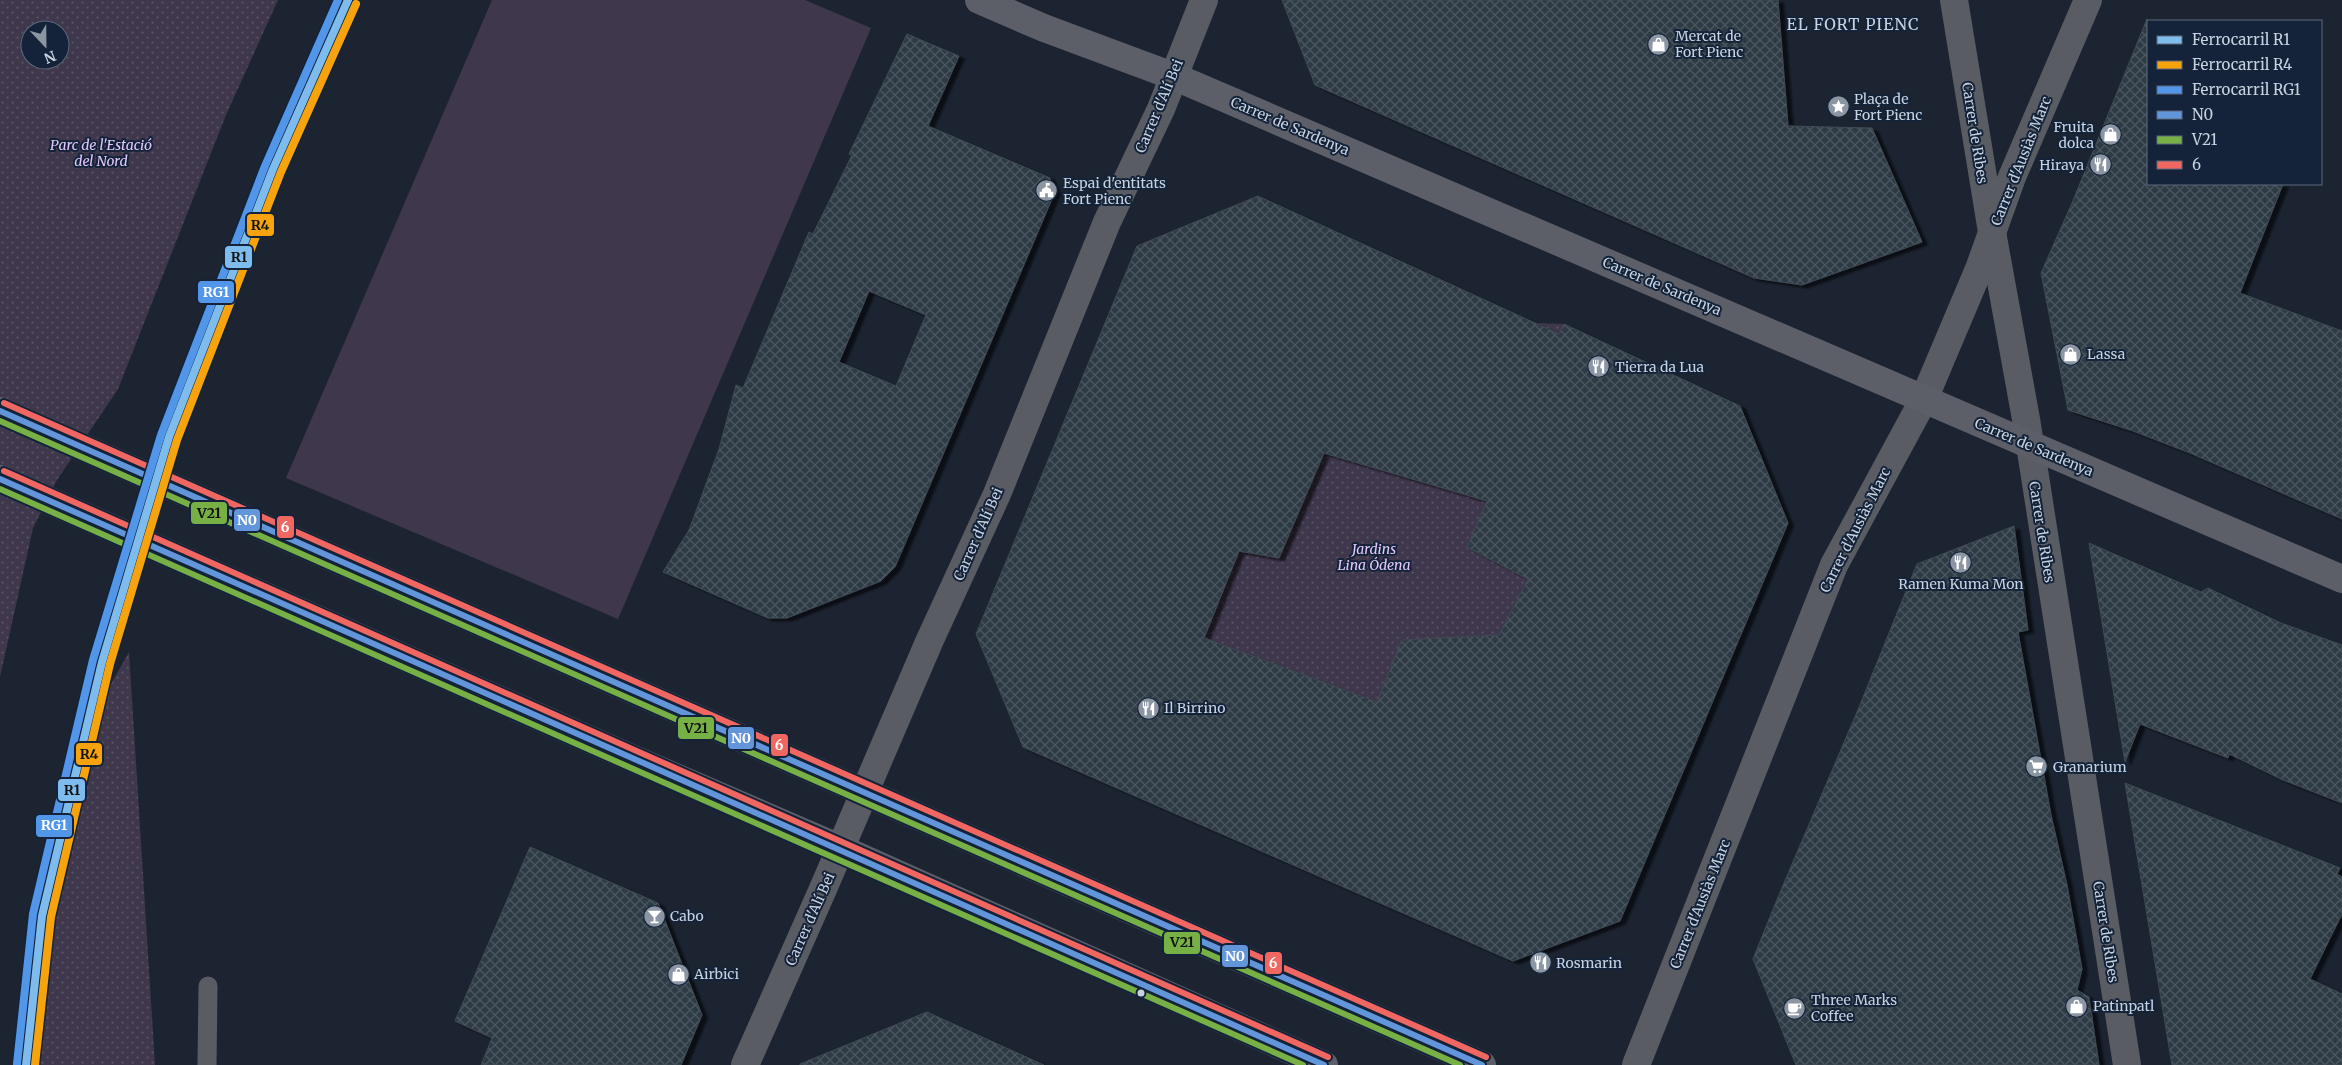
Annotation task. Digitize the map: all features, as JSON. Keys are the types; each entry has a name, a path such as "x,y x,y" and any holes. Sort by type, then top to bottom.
{"street":[{"name":"Carrer de Sardenya","path":"979,0 1044,28 1172,76 2342,579"},
{"name":"Carrer d'Alí Bei","path":"745,1065 929,642 997,494 1101,237 1161,109 1172,76 1204,0"},
{"name":"Carrer de Ribes","path":"1954,0 2029,444 2127,1065"},
{"name":"Carrer d'Ausiàs Marc","path":"1636,1065 1834,565 1924,399 1979,269 2012,177 2088,0"},
{"path":"0,411 664,703 864,794 1482,1065"},
{"path":"0,479 630,758 840,848 1324,1065"}],"lane":[{"path":"207,1065 208,986"}],"green space":[{"name":"Parc de l'Estació del Nord","path":"0,0 278,0 226,115 118,389 57,480 33,528 0,677"},
{"path":"492,0 805,0 871,28 618,619 286,478"},
{"name":"Jardins Lina Ódena","path":"1536,323 1564,324 1467,547 1528,579 1499,635 1402,640 1377,702 1204,638 1238,550 1279,558 1324,453 1468,495"},
{"path":"129,652 155,1065 29,1065 25,989 50,823 80,739"}],"building":[{"path":"1282,0 1778,0 1788,126 1872,128 1922,242 1802,285 1754,278 1315,85"},
{"path":"2147,19 2147,185 2283,185 2240,293 2342,331 2342,519 2190,453 2133,431 2068,410 2041,273 2072,203"},
{"path":"907,34 959,56 928,126 1050,178 1055,192 895,567 881,581 787,618 768,618 663,572 689,530 719,449 736,385 743,388 809,232 813,234 852,155 849,154","holes":["869,291 926,315 896,386 839,362"]},
{"path":"1258,196 1559,334 1564,324 1740,406 1788,523 1620,921 1513,961 1023,747 976,634 1137,246","holes":["1324,453 1487,501 1467,547 1528,579 1499,635 1402,640 1377,702 1204,638 1239,551 1279,558"]},
{"path":"2014,526 2028,630 2018,632 2051,815 2067,885 2082,969 2077,990 2089,997 2099,1065 1796,1065 1753,959 1778,897 1857,712 1917,564"},
{"path":"2089,543 2201,592 2208,588 2281,623 2342,645 2342,803 2283,780 2229,754 2228,758 2140,724 2125,762"},
{"path":"2125,783 2340,868 2337,874 2342,877 2342,914 2310,979 2342,994 2342,1065 2172,1065"},
{"path":"530,847 658,903 702,1015 681,1065 481,1065 492,1038 455,1021"},
{"path":"927,1012 1044,1065 800,1065 800,1064"}],"rail line":[{"name":"RG1","path":"17,1064 33,914 93,660 161,435 265,166 338,0"},
{"name":"R1","path":"26,1065 42,916 102,662 169,437 273,169 348,0"},
{"name":"R4","path":"35,1065 51,917 110,664 177,440 281,172 356,4"}],"transit line":[{"name":"6","path":"4,403 1486,1057"},
{"name":"N0","path":"0,411 1482,1065"},
{"name":"V21","path":"0,421 1460,1065"},
{"name":"6","path":"4,471 1328,1057"},
{"name":"N0","path":"0,479 1324,1065"},
{"name":"V21","path":"0,489 1303,1065"}],"place":[{"name":"Mercat de Fort Pienc","path":"1659,44"},
{"name":"Plaça de Fort Pienc","path":"1838,107"},
{"name":"Fruita dolca","path":"2110,135"},
{"name":"Hiraya","path":"2100,165"},
{"name":"Espai d'entitats Fort Pienc","path":"1047,191"},
{"name":"Lassa","path":"2071,354"},
{"name":"Tierra da Lua","path":"1599,367"},
{"name":"Ramen Kuma Mon","path":"1961,562"},
{"name":"Il Birrino","path":"1148,708"},
{"name":"Granarium","path":"2037,767"},
{"name":"Cabo","path":"654,916"},
{"name":"Rosmarin","path":"1540,963"},
{"name":"Airbici","path":"678,974"},
{"name":"Patinpatl","path":"2077,1006"},
{"name":"Three Marks Coffee","path":"1795,1008"}],"district":[{"name":"EL FORT PIENC","path":"1853,24"}]}
